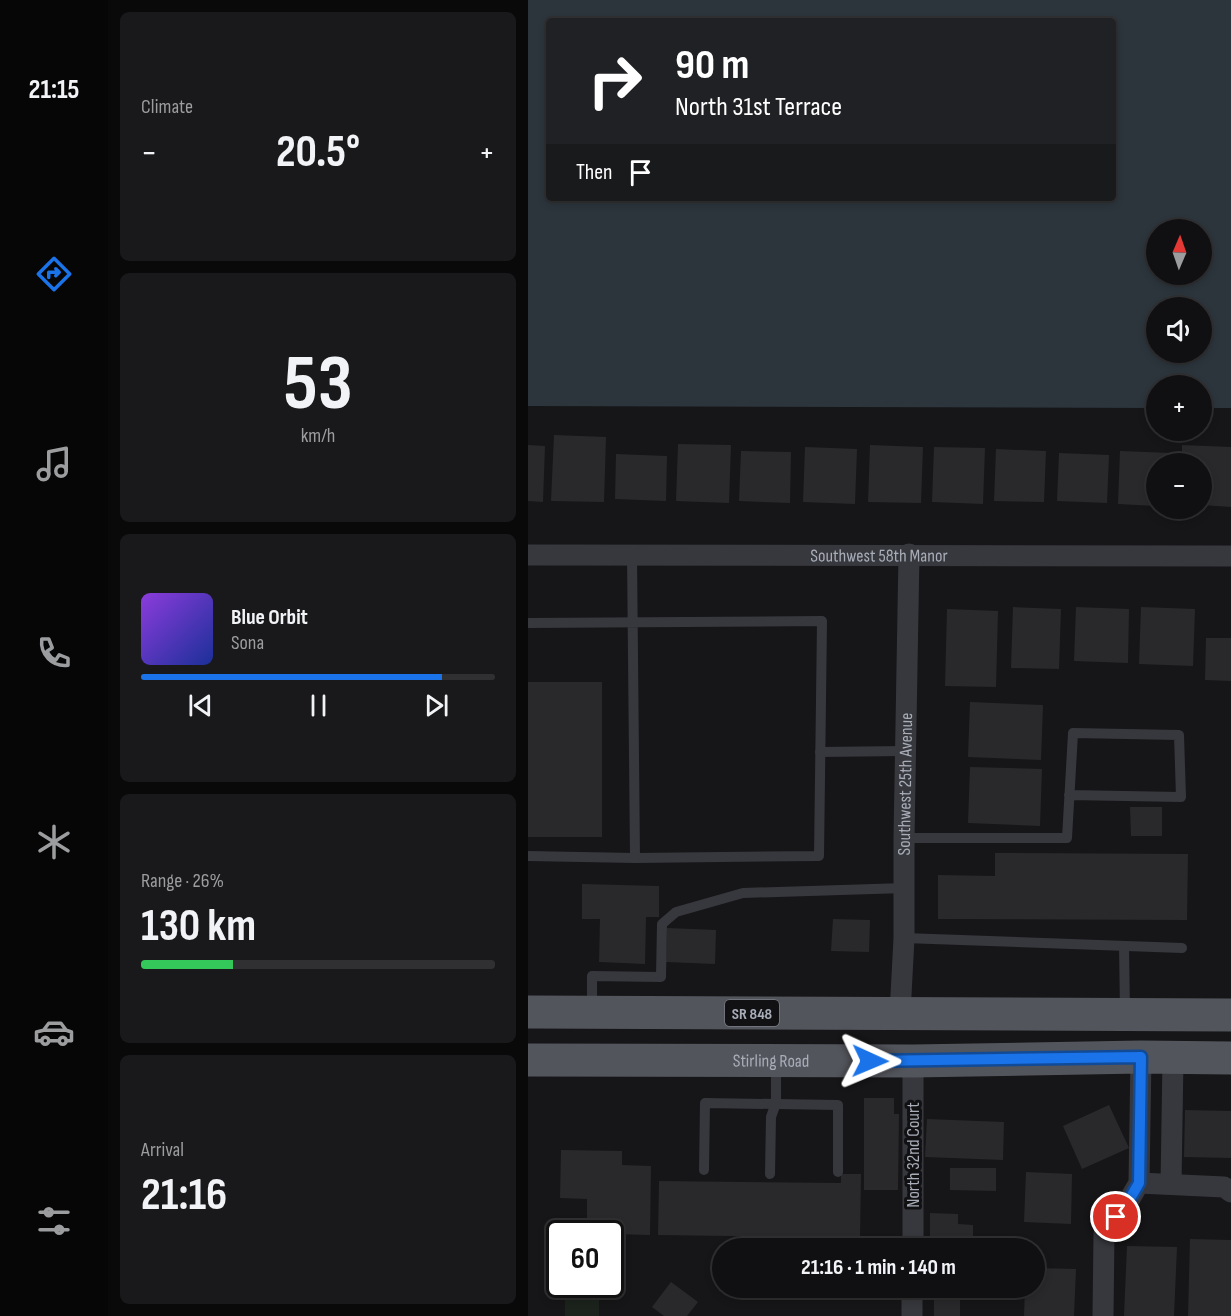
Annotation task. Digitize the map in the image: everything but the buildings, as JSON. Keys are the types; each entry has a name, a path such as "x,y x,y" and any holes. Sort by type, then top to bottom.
{"main road":[{"name":"SR 848","path":"528,1012 1231,1015"},
{"path":"827,1060 890,1026 900,1014"},
{"path":"913,1061 928,1042 941,1031 976,1014"},
{"name":"Stirling Road","path":"528,1060 913,1061 1231,1058"}],"street":[{"name":"Southwest 25th Avenue","path":"900,1014 905,888 909,554"},
{"name":"Southwest 58th Manor","path":"528,555 1231,556"},
{"path":"1103,1316 1104,1233 1128,1202 1139,1183 1157,1058"},
{"path":"1157,1058 1171,1184"},
{"name":"North 32nd Court","path":"913,1061 913,1238"},
{"path":"1139,1183 1229,1188"},
{"path":"912,1298 912,1316"}],"lane":[{"path":"632,555 635,858"},
{"path":"528,623 822,621 819,856 635,858 528,856"},
{"path":"904,838 1067,838 1069,795 1073,734 1179,735 1181,797 1069,795"},
{"path":"820,752 905,751"},
{"path":"592,1012 592,976 661,977 662,924 676,912 743,893 905,888"},
{"path":"904,938 1182,948"},
{"path":"1124,946 1125,1015"},
{"path":"770,1174 771,1117 776,1103 776,1060"},
{"path":"704,1170 705,1102 776,1103 838,1105 838,1172"}],"shaded area":[{"path":"528,0 1231,0 1231,408 1212,408 1212,375 1146,375 1146,408 528,406"},
{"path":"565,1298 599,1298 599,1316 565,1316"}],"route":[{"path":"870,1061 1141,1057 1139,1183 1116,1217"}]}
